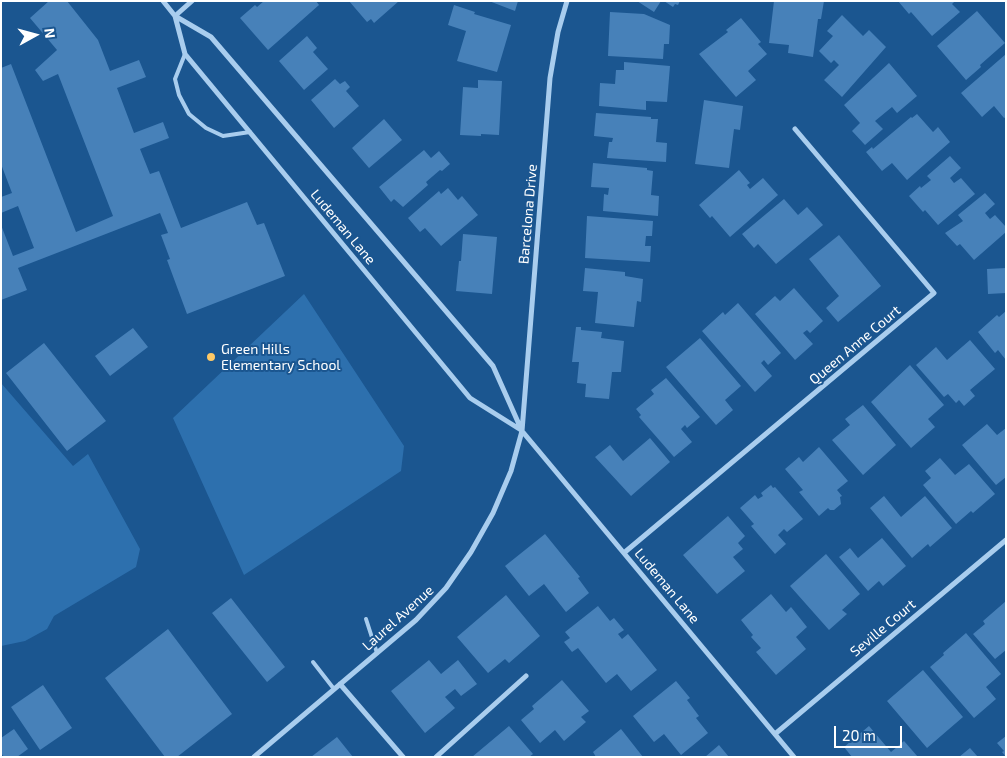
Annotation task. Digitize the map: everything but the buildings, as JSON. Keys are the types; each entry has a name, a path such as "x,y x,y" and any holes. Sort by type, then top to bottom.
{"street":[{"name":"Ludeman Lane","path":"163,1 175,16 211,37 493,366 522,431 625,552 794,757"},
{"path":"175,16 192,1"},
{"name":"Barcelona Drive","path":"522,431 550,78 558,32 567,1"},
{"name":"Ludeman Lane","path":"175,16 185,54 470,398 522,431"},
{"name":"Queen Anne Court","path":"625,552 934,293 795,129"},
{"name":"Laurel Avenue","path":"254,757 416,620 446,588 471,552 493,513 511,471 522,431"},
{"name":"Seville Court","path":"774,734 1006,540"},
{"path":"436,757 526,676"},
{"path":"340,684 403,757"}],"lane":[{"path":"185,54 175,79 178,95 189,114 206,128 223,136 250,132"},
{"path":"366,619 377,653"},
{"path":"313,662 334,689"}],"shaded area":[{"path":"304,294 404,446 401,471 244,575 173,418"},
{"path":"1,383 73,466 88,454 140,549 136,567 54,616 47,629 25,641 1,646"}],"place":[{"name":"Green Hills Elementary School","path":"211,357"}]}
